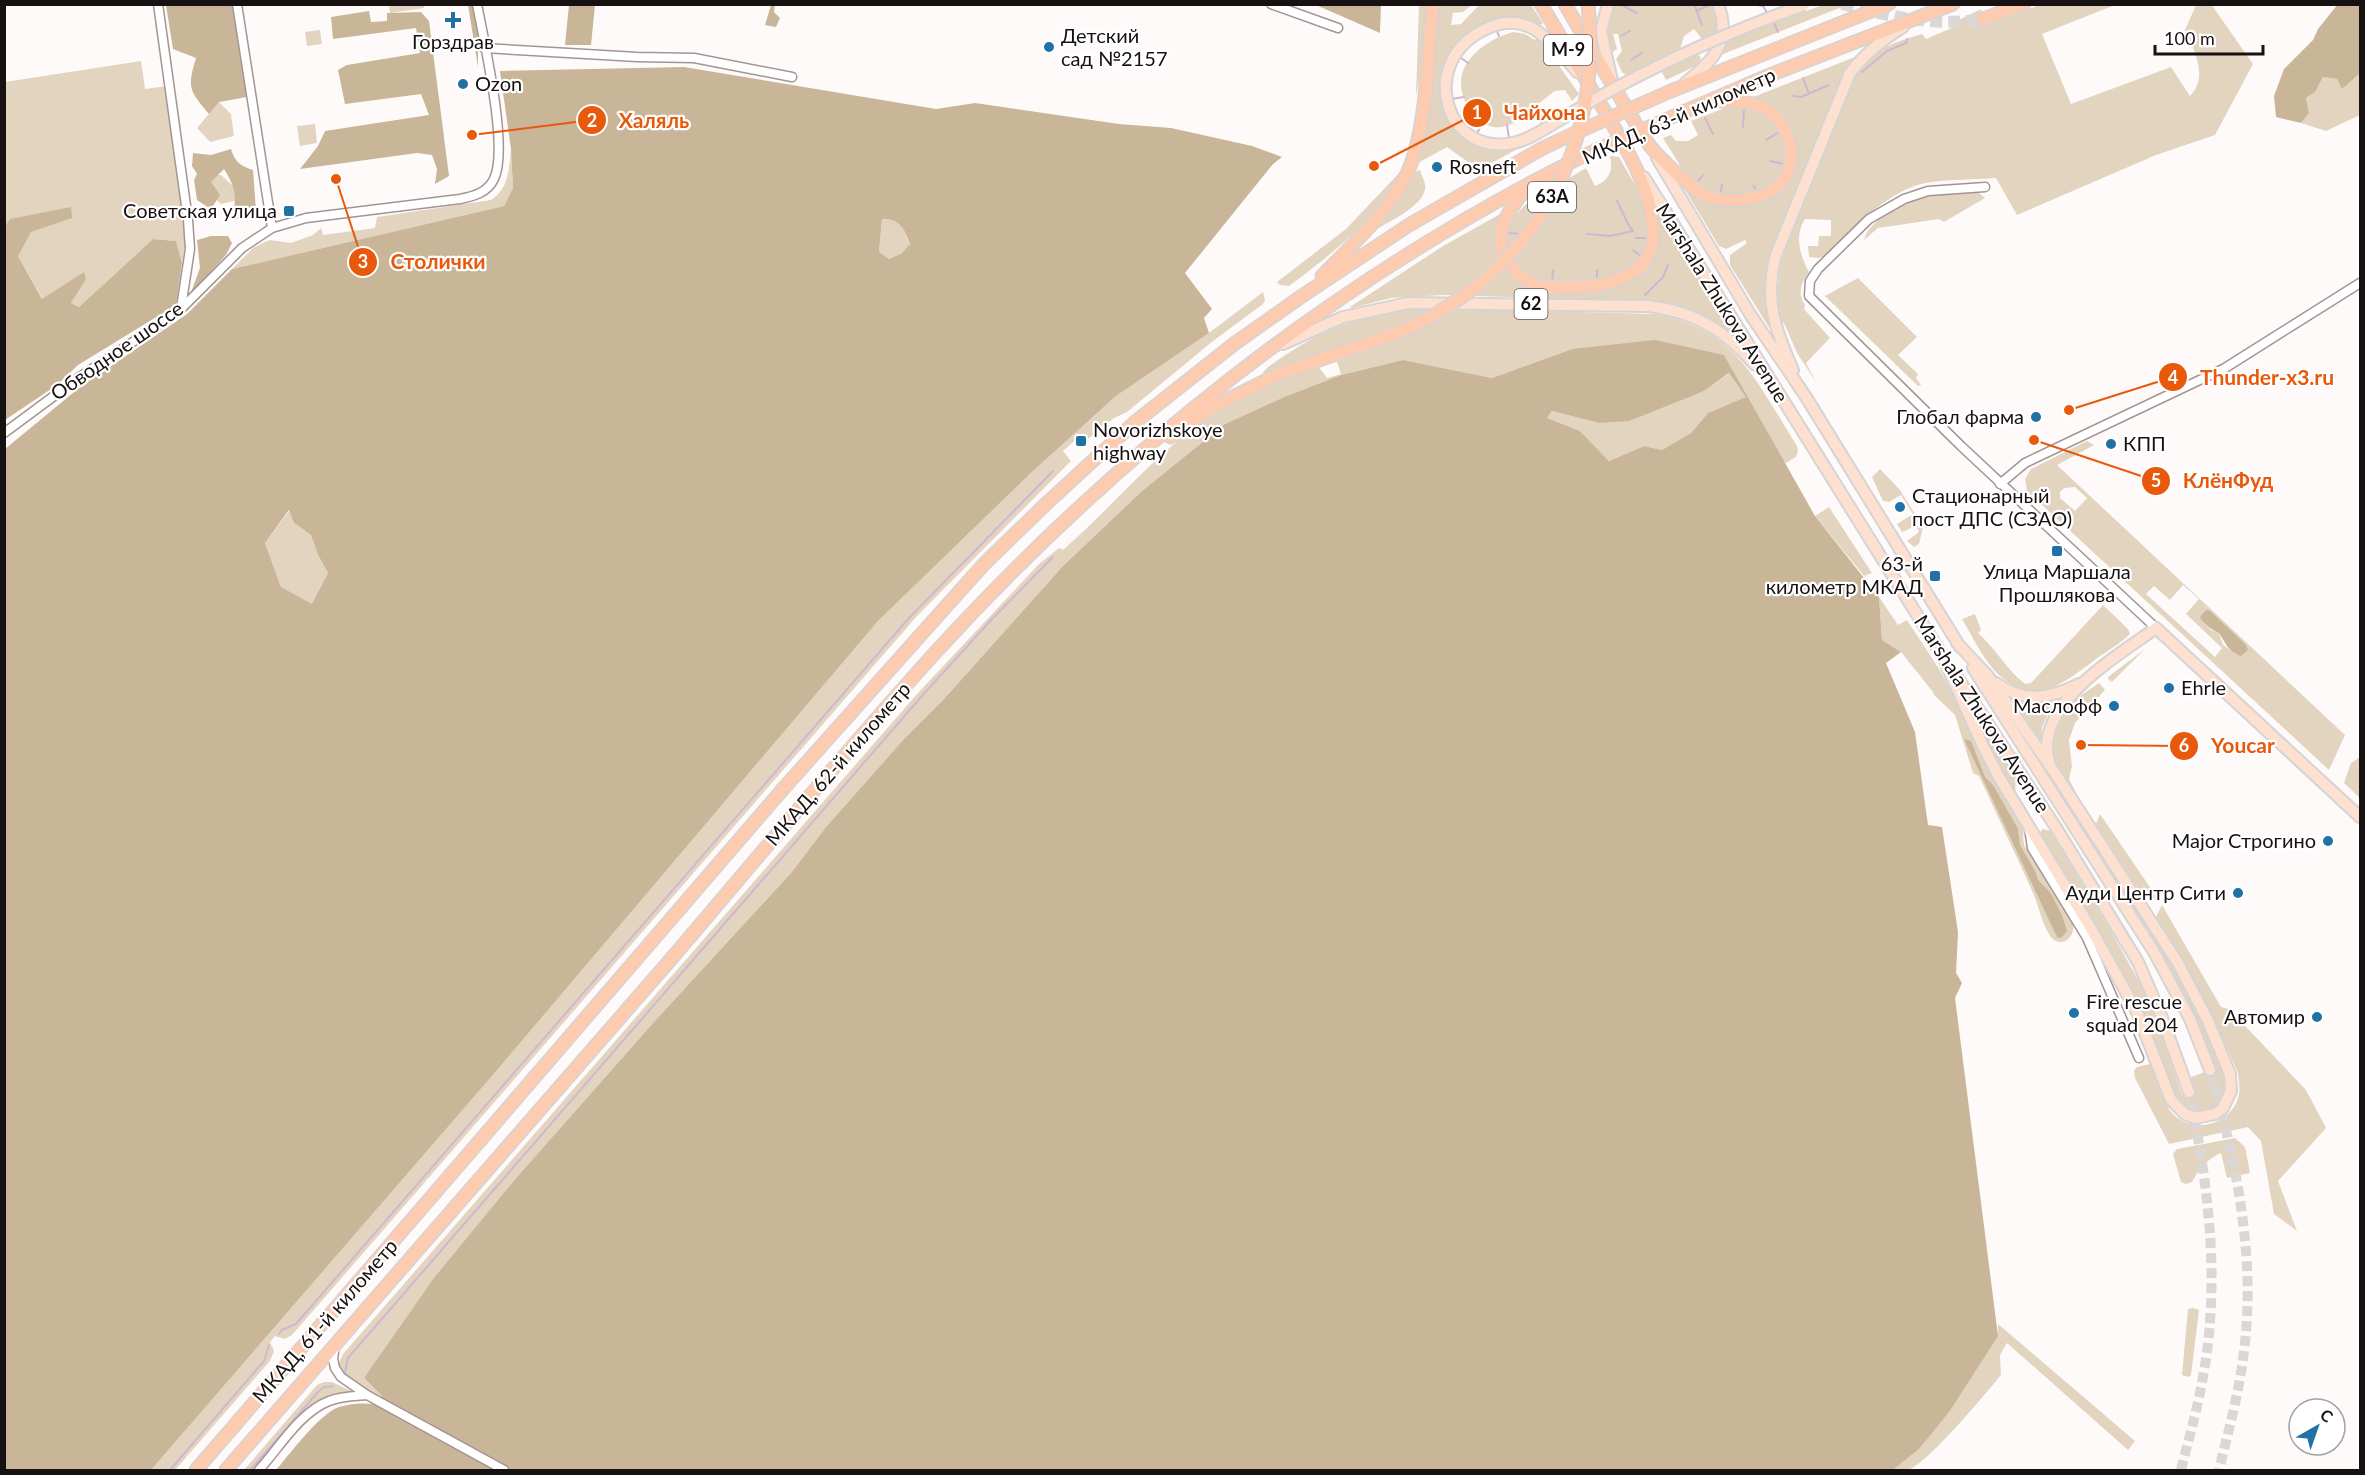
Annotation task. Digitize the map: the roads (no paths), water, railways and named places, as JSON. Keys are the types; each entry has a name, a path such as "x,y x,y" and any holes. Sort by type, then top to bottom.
{"highway":[{"path":"1302,296 1379,213 1399,187 1409,168 1417,142 1425,94 1433,4"},
{"name":"М-9","path":"1541,4 1636,164"},
{"name":"М-9","path":"1565,4 1651,147"},
{"name":"63A","path":"1114,475 1212,407 1242,391 1277,375 1407,329 1461,298 1491,274 1516,249 1535,225 1557,189 1576,142 1588,90 1591,58 1588,4"},
{"name":"МКАД, 63-й километр","path":"1185,382 1302,296 1409,225 1534,153 1675,89 1889,4"},
{"name":"МКАД, 63-й километр","path":"1238,373 1435,236 1529,183 1584,156 1770,75 1953,4"},
{"path":"1983,19 2024,4"},
{"path":"1651,147 1700,192 1714,199 1752,198 1775,189 1783,180 1792,160 1791,145 1783,126 1770,112 1758,106 1746,102 1710,101"},
{"path":"1529,183 1513,207 1501,234 1507,261 1516,272 1536,285 1557,288 1607,284 1623,279 1634,272 1648,256 1652,246 1653,226 1636,164"},
{"name":"МКАД, 62-й километр","path":"474,1188 935,652 1003,581 1114,475 1238,373"},
{"name":"МКАД, 62-й километр","path":"454,1171 783,789 984,564 1091,461 1185,382"},
{"name":"МКАД, 61-й километр","path":"196,1470 454,1171"},
{"name":"МКАД, 61-й километр","path":"226,1470 474,1188"}],"main road":[{"path":"1608,4 1603,16 1601,31 1614,87"},
{"path":"1675,89 1707,65 1716,54 1722,38 1723,22 1718,4"},
{"path":"1595,95 1551,42 1540,32 1518,23 1506,22 1472,36 1455,53 1446,74 1446,98 1449,110 1465,131 1487,142 1511,144 1530,137 1604,93 1675,57 1727,33 1805,5"},
{"path":"1806,397 1776,330 1772,313 1771,283 1776,255 1850,74 1876,44 1914,20"},
{"name":"Marshala Zhukova Avenue","path":"1651,147 1744,305 1806,397 1957,643 2154,952 2190,1019 2210,1070"},
{"name":"Marshala Zhukova Avenue","path":"1636,164 1774,388 1941,653 2025,779 2138,962 2161,1015 2188,1092"},
{"name":"62","path":"1267,351 1343,317 1408,303 1648,306 1669,309 1701,320 1736,346 1774,388"},
{"path":"1988,676 2010,692 2023,697 2057,694 2085,681 2156,628 2361,817"},
{"path":"1941,653 1983,746 2029,828 2090,927 2136,1010 2171,1100 2178,1109 2195,1118 2215,1114 2228,1101 2230,1074 2208,1021 2162,936 1988,676 1957,643"},
{"path":"2052,770 2047,740 2053,720 2085,681"}],"street":[{"path":"158,4 188,220 190,249 181,309"},
{"path":"237,4 272,228"},
{"name":"Обводное шоссе","path":"4,432 81,375 181,309 242,248 272,228 306,218 460,199 482,192 494,178 498,165 500,139 477,4"},
{"path":"1271,4 1338,28"},
{"path":"484,48 694,58 792,77"},
{"path":"1985,187 1928,191 1904,199 1869,219 1818,269 1810,281 1808,291 1812,301 2000,484 2156,628"},
{"path":"2000,484 2025,463 2225,368 2361,283"},
{"path":"2029,828 2032,848 2087,938 2139,1058"},
{"path":"335,1345 333,1359 335,1368 341,1377 367,1395 504,1470"},
{"path":"259,1470 302,1421 316,1409 329,1401 367,1395"}],"waterway":[{"path":"1620,4 1637,13"},
{"path":"1694,4 1702,25"},
{"path":"1698,10 1712,4"},
{"path":"1752,4 1763,6 1768,14"},
{"path":"1773,21 1778,32"},
{"path":"1496,29 1499,36"},
{"path":"1621,36 1630,31"},
{"path":"1862,72 1887,51 1906,43 1907,39"},
{"path":"1631,60 1642,53"},
{"path":"1460,57 1468,63"},
{"path":"1803,78 1809,94"},
{"path":"1793,96 1801,97 1829,85"},
{"path":"1452,99 1464,97"},
{"path":"1743,127 1744,107"},
{"path":"1531,108 1541,122"},
{"path":"1705,118 1713,134"},
{"path":"1477,133 1483,123"},
{"path":"1507,125 1509,138"},
{"path":"1766,140 1780,131"},
{"path":"1770,161 1784,164"},
{"path":"1695,185 1703,175"},
{"path":"1720,195 1722,185"},
{"path":"1754,186 1757,192"},
{"path":"1561,190 1570,205"},
{"path":"1587,234 1610,236 1633,231 1617,201"},
{"path":"1531,203 1536,211"},
{"path":"1507,233 1522,234"},
{"path":"1636,238 1649,238"},
{"path":"1633,250 1643,258"},
{"path":"1645,295 1663,277 1668,265"},
{"path":"1552,282 1553,270"},
{"path":"1597,270 1597,279"},
{"path":"279,1334 282,1330 296,1324 909,618 1053,471"},
{"path":"345,1372 348,1358 921,697 992,619 1053,557"},
{"path":"170,1470 264,1361 269,1345"},
{"path":"250,1470 318,1392 324,1387 333,1386"}],"tunnel":[{"path":"1842,4 1894,16 1929,21 1983,19"},
{"path":"2210,1070 2236,1177 2246,1249 2248,1286 2247,1322 2241,1373 2219,1470"},
{"path":"2181,1470 2195,1415 2208,1346 2212,1273 2207,1200 2189,1092"}],"place":[{"name":"Горздрав","path":"453,20"},
{"name":"Детский сад №2157","path":"1049,47"},
{"name":"Ozon","path":"463,84"},
{"name":"Халяль","path":"472,135"},
{"name":"Чайхона","path":"1374,166"},
{"name":"Rosneft","path":"1437,167"},
{"name":"Столички","path":"336,179"},
{"name":"Советская улица","path":"289,211"},
{"name":"Thunder-x3.ru","path":"2069,410"},
{"name":"Глобал фарма","path":"2036,417"},
{"name":"КлёнФуд","path":"2034,440"},
{"name":"Novorizhskoye highway","path":"1081,441"},
{"name":"КПП","path":"2111,444"},
{"name":"Стационарный пост ДПС (СЗАО)","path":"1900,507"},
{"name":"Улица Маршала Прошлякова","path":"2057,551"},
{"name":"63-й километр МКАД","path":"1935,576"},
{"name":"Ehrle","path":"2169,688"},
{"name":"Маслофф","path":"2114,706"},
{"name":"Youcar","path":"2081,745"},
{"name":"Major Строгино","path":"2328,841"},
{"name":"Ауди Центр Сити","path":"2238,893"},
{"name":"Fire rescue squad 204","path":"2074,1013"},
{"name":"Автомир","path":"2317,1017"}]}
